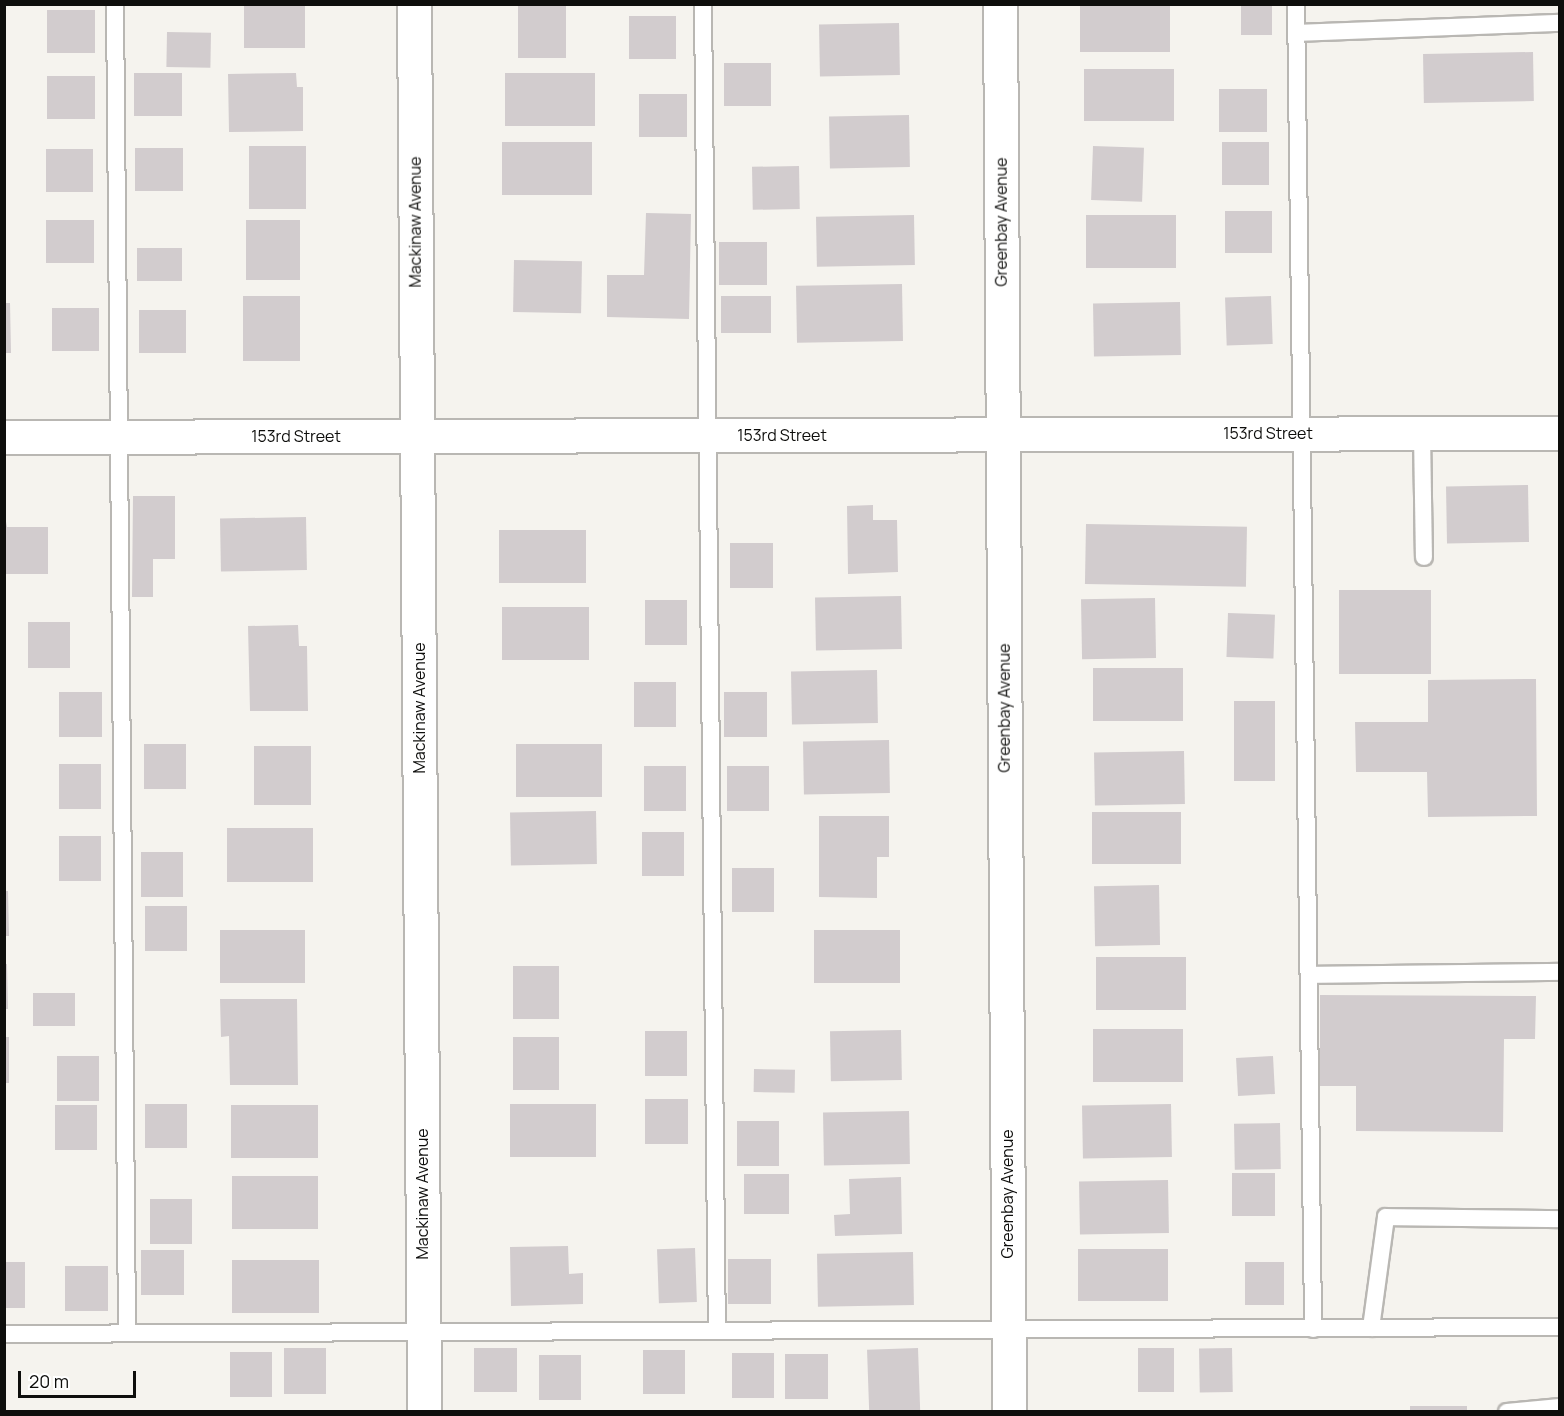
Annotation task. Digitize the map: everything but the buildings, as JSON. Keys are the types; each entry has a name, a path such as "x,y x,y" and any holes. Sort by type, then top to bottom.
{"street":[{"name":"Mackinaw Avenue","path":"414,4 424,1412"},
{"name":"Greenbay Avenue","path":"1000,4 1009,1412"},
{"name":"153rd Street","path":"4,437 1560,433"}],"lane":[{"path":"116,4 127,1333"},
{"path":"703,4 717,1331"},
{"path":"1296,4 1313,1329"},
{"path":"1297,33 1560,23"},
{"path":"1422,433 1424,557"},
{"path":"1309,975 1560,972"},
{"path":"1371,1328 1386,1217 1560,1219"},
{"path":"4,1334 1560,1327"},
{"path":"1507,1412 1560,1407"}]}
